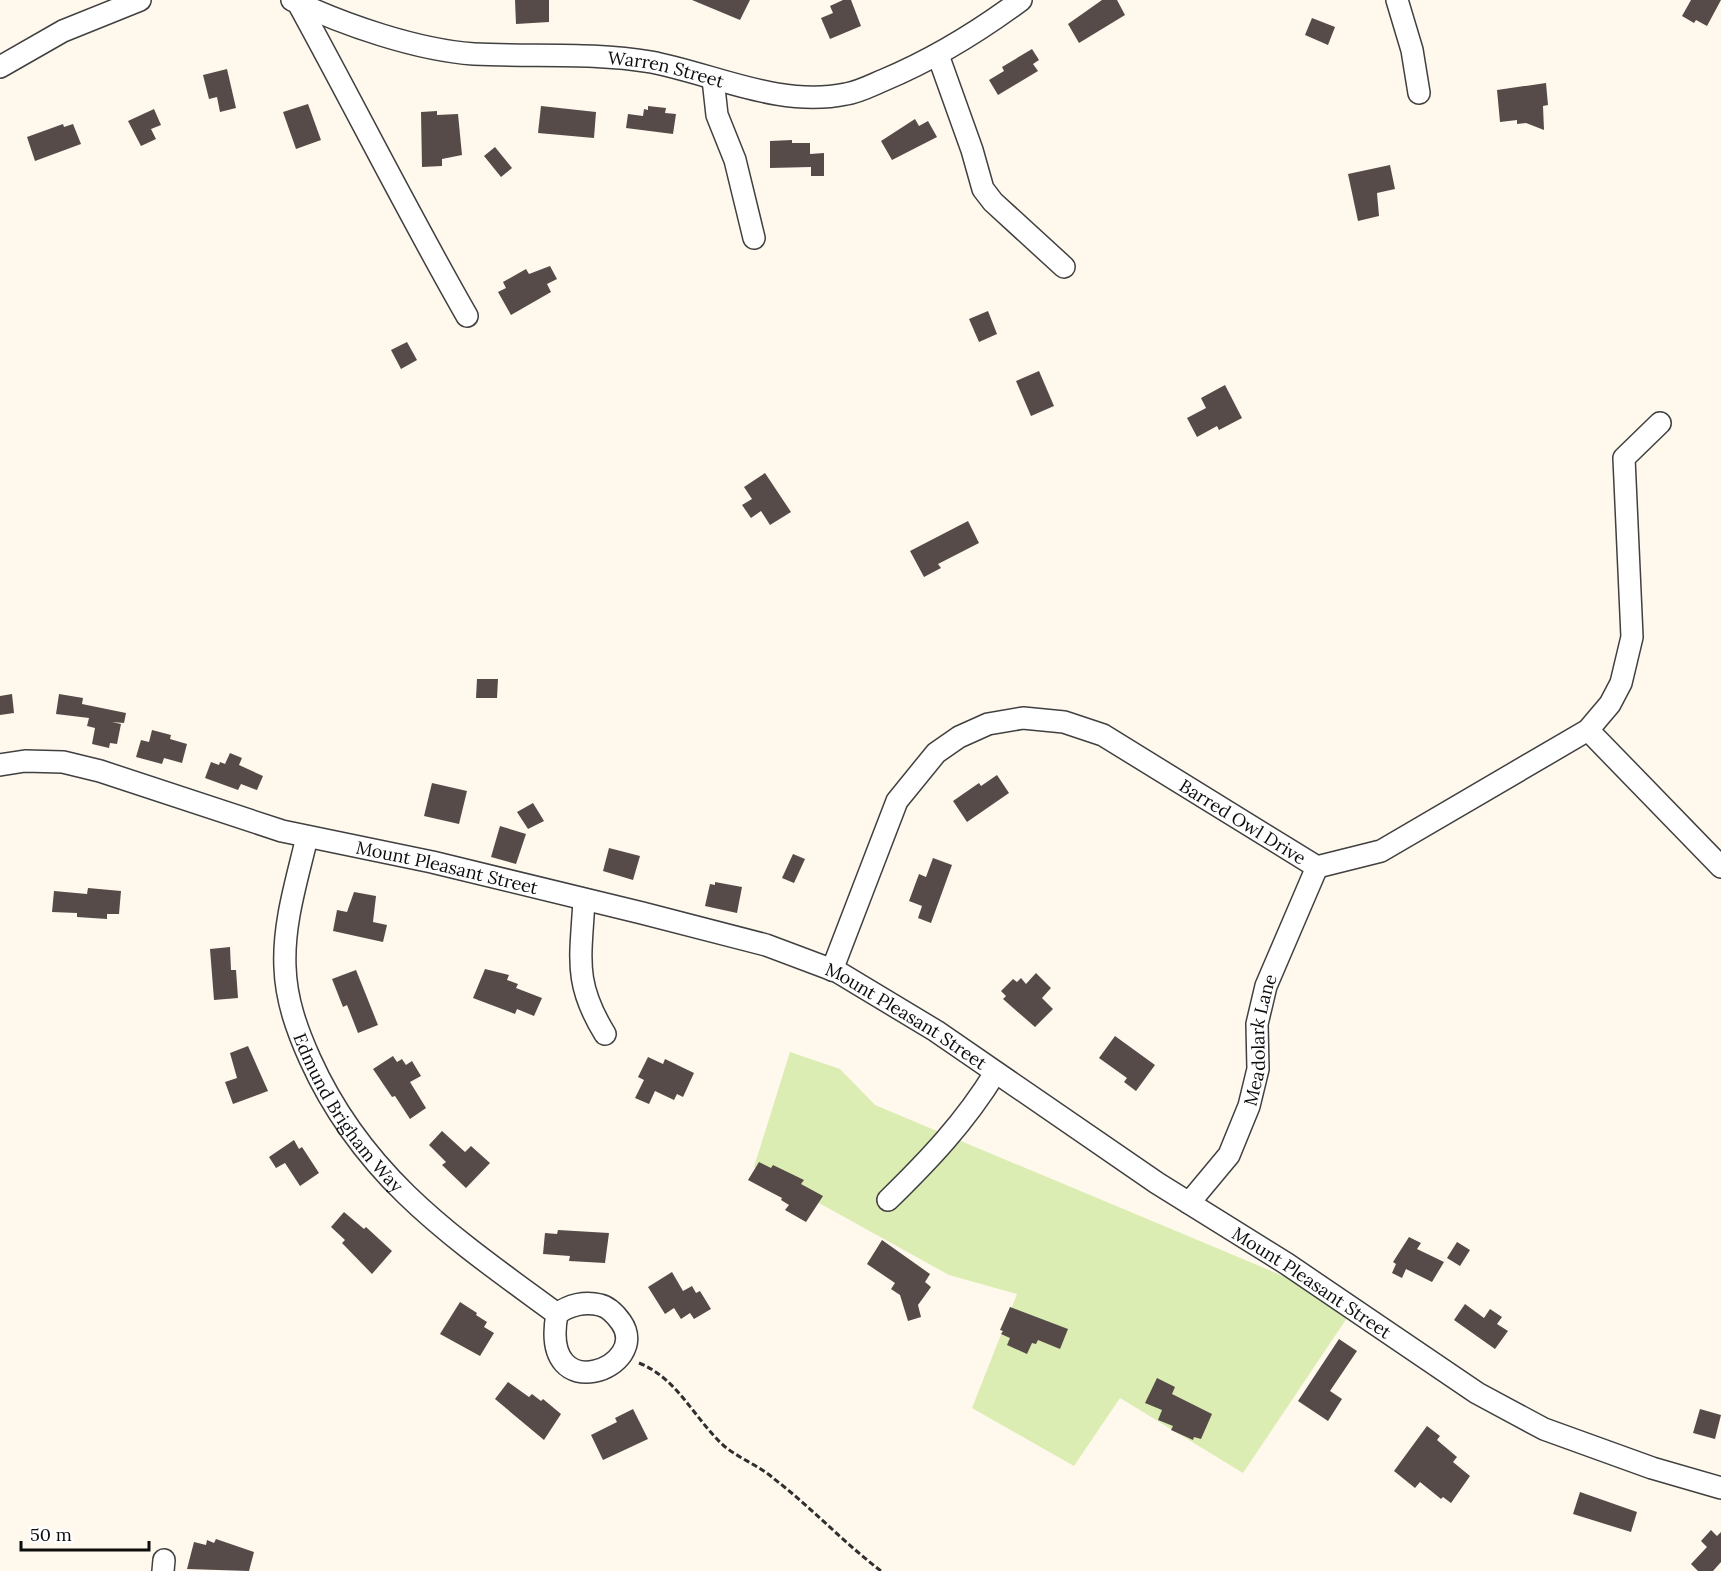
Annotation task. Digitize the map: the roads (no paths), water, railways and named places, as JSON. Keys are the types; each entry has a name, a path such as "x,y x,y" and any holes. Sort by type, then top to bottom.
{"street":[{"path":"0,67 63,31 140,0"},
{"name":"Warren Street","path":"295,1 409,44 439,50 650,62 713,79 785,94 820,98 848,94 938,55 1021,0"},
{"path":"1397,0 1412,50 1419,93"},
{"path":"295,1 354,105 408,213 467,316"},
{"path":"938,55 972,150 983,189 993,202 1064,267"},
{"path":"713,79 717,115 735,160 754,238"},
{"name":"Barred Owl Drive","path":"832,970 897,801 936,753 959,737 988,724 1023,718 1064,722 1103,735 1317,867 1381,851 1588,730 1610,704 1621,682 1632,637 1624,458 1660,423"},
{"path":"1588,730 1721,867"},
{"name":"Mount Pleasant Street","path":"0,765 25,761 63,762 100,771 214,811 307,837 450,867 766,945 832,970 904,1010 1189,1203 1295,1269 1453,1377 1510,1412 1580,1443 1721,1488"},
{"name":"Edmund Brigham Way","path":"307,837 286,928 285,967 288,1000 300,1037 319,1079 345,1122 397,1189 435,1222 557,1314"},
{"name":"Meadolark Lane","path":"1189,1203 1229,1155 1249,1106 1258,1069 1257,1024 1266,986 1317,867"},
{"path":"584,900 582,986 589,1008 605,1034"},
{"path":"888,1200 938,1152 972,1111 995,1072"},
{"path":"590,1303 604,1305 624,1326 626,1341 621,1356 609,1368 593,1373 578,1372 564,1364 556,1352 553,1334 557,1314 576,1305 590,1303"}]}
